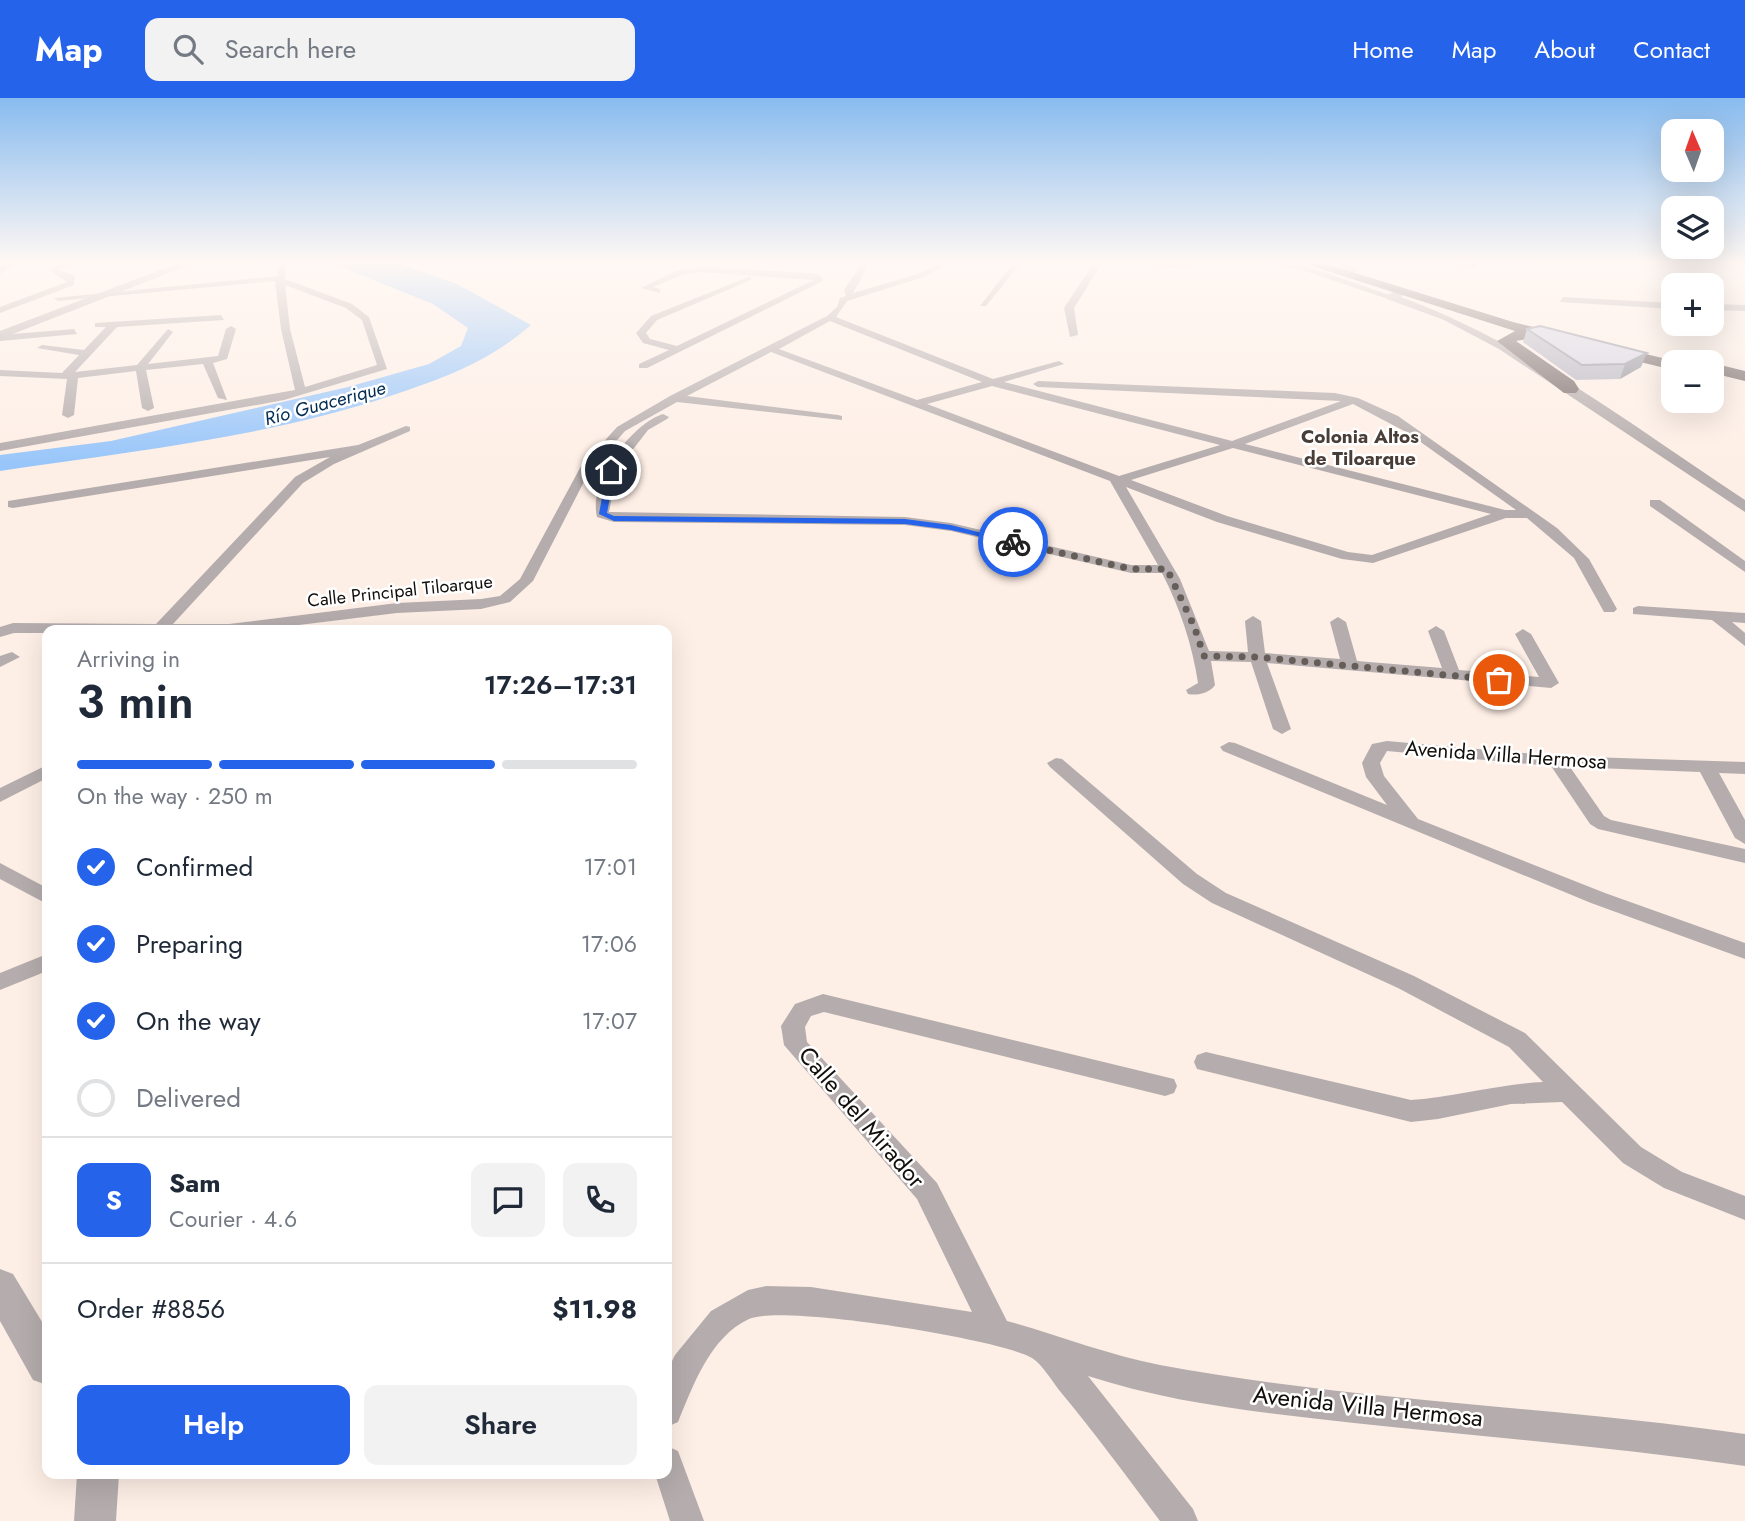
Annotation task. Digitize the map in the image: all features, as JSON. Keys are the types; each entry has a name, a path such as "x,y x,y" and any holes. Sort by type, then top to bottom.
{"highway":[{"path":"1530,329 1661,362"},
{"path":"1558,329 1661,355"},
{"path":"1570,389 1568,384 1504,341 1513,336 1525,335 1571,340"},
{"path":"1724,371 1745,376"},
{"path":"1724,378 1745,383"}],"street":[{"path":"0,337 16,329"},
{"path":"0,337 66,329"},
{"path":"68,415 69,375 109,329"},
{"path":"5,374 69,375 222,359 231,329"},
{"path":"289,329 301,393"},
{"path":"0,447 137,425 301,393 383,368 370,329"},
{"path":"642,329 640,333 646,341 678,349"},
{"path":"643,366 723,329"},
{"name":"Calle Principal Tiloarque","path":"274,625 397,608 481,604 505,599 526,581 584,471 604,446 635,420 808,329"},
{"path":"859,329 992,382 1505,514 1529,514"},
{"path":"1072,329 1073,335"},
{"path":"1474,329 1570,389 1745,508"},
{"path":"148,408 140,368 168,332"},
{"path":"42,348 88,353"},
{"path":"771,349 1222,519 1362,559 1373,559 1505,514"},
{"path":"207,361 223,398"},
{"path":"919,404 1059,364"},
{"path":"992,382 1356,399 1385,414 1529,514 1574,549 1609,609"},
{"path":"674,398 838,418"},
{"path":"1116,481 1234,444 1356,399"},
{"path":"691,401 644,428 611,470 603,514 614,518 905,521 951,527 1131,569 1167,569"},
{"path":"164,625 299,480 361,448 406,429"},
{"path":"13,504 361,448"},
{"path":"1116,481 1167,569 1194,626 1204,656 1208,685 1195,690"},
{"path":"1655,503 1745,568"},
{"path":"1638,611 1745,618"},
{"path":"1716,616 1745,641"},
{"path":"1253,621 1256,657 1282,729"},
{"path":"1338,622 1350,666"},
{"name":"Calle Principal Tiloarque","path":"0,632 13,628 42,628"},
{"path":"1436,631 1453,675"},
{"path":"1204,656 1256,657 1551,684 1523,634"},
{"name":"Avenida Villa Hermosa","path":"1411,823 1375,777 1371,763 1378,748 1387,746 1557,761 1745,768"},
{"path":"1229,747 1598,898 1745,951"},
{"path":"1557,761 1597,820 1605,825 1745,856"},
{"path":"1056,763 1191,879 1219,898 1406,982 1517,1040 1632,1154 1673,1180 1745,1208"},
{"path":"1707,767 1745,838"},
{"path":"0,796 42,774"},
{"path":"0,870 42,894"},
{"path":"0,982 42,964"},
{"name":"Calle del Mirador","path":"997,1332 927,1191 796,1045 793,1026 803,1010 823,1003 1165,1086"},
{"path":"1206,1062 1411,1111 1438,1110 1511,1094 1569,1091"},
{"path":"0,1286 42,1357"},
{"name":"Avenida Villa Hermosa","path":"672,1392 711,1330 747,1304 806,1299 997,1332 1159,1380 1338,1405 1647,1434 1745,1450"},
{"path":"1043,1347 1109,1425 1181,1521"},
{"path":"672,1477 687,1521"},
{"path":"95,1521 98,1479"}],"water":[{"name":"Río Guacerique","path":"467,329 526,329 498,350 447,376 294,423 197,442 0,471 0,455 111,441 348,387 429,364 461,346"}],"building":[{"path":"1528,329 1554,329 1647,353 1625,364 1582,365"}],"way so far":[{"path":"1013,542 1131,569 1167,569 1194,626 1204,656 1256,657 1499,680"}],"district":[{"name":"Colonia Altos de Tiloarque","path":"1360,447"}],"route":[{"path":"611,470 603,514 606,517 905,521 951,527 1013,542"}]}
